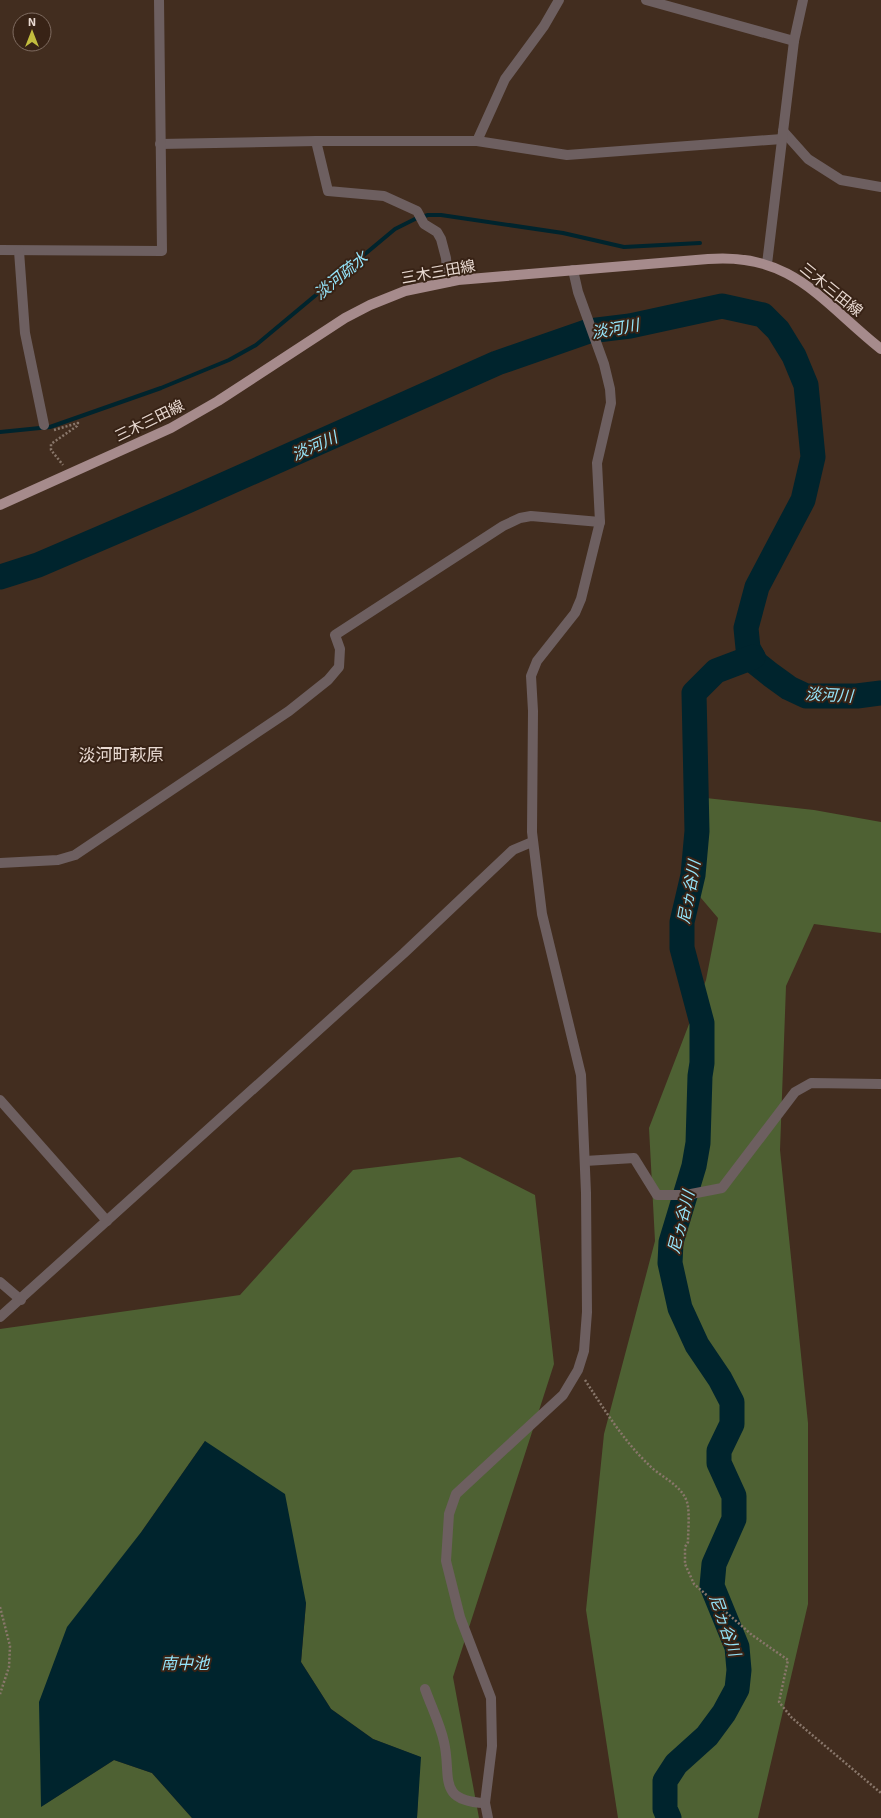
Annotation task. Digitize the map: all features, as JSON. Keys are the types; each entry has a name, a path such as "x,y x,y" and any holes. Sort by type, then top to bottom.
{"main road":[{"name":"三木三田線","path":"0,505 181,422 366,306 405,291 448,282 573,270 722,258 742,258 767,264 803,281 881,349"}],"street":[{"path":"0,250 20,260 162,251 159,0"},
{"path":"477,140 505,79 544,26 559,0"},
{"path":"646,0 794,41"},
{"path":"767,264 794,41 803,0"},
{"path":"160,144 477,140 566,155 782,135 808,159 841,180 881,187"},
{"path":"316,141 328,191 384,196 409,207 437,232 446,258 448,282"},
{"path":"20,260 25,333 49,427"},
{"path":"488,1818 485,1803 492,1746 491,1698 460,1617 446,1561 449,1514 456,1494 563,1395 578,1370 584,1351 587,1312 585,1161 581,1075 542,914 532,842 533,711 531,676 537,662 579,606 600,522 597,463 611,399 608,381 578,292 573,270"},
{"path":"0,864 58,860 75,855 288,711 328,680 339,667 340,649 335,635 503,526 520,518 531,516 600,522"},
{"path":"0,1317 420,939 513,850 532,842"},
{"path":"585,1161 634,1158 657,1196 686,1196 722,1188 795,1092 811,1083 881,1084"},
{"path":"0,1100 107,1221"},
{"path":"0,1282 20,1300"},
{"path":"425,1689 444,1742 448,1783 455,1795 463,1800 485,1803"}],"path":[{"path":"49,427 78,423 77,426 54,441 51,446 53,452 68,475"},
{"path":"578,1370 614,1424 648,1465 674,1484 684,1496 688,1504 688,1542 685,1547 685,1564 694,1584 752,1635 788,1660 779,1702 792,1718 881,1793"},
{"path":"0,1607 10,1646 9,1667 0,1694"}],"green space":[{"path":"706,798 814,810 881,822 881,933 814,924 786,986 780,1150 808,1423 808,1604 758,1818 618,1818 586,1610 604,1434 655,1241 649,1128 706,980 718,918 684,878"},
{"path":"460,1157 535,1195 554,1364 453,1677 479,1818 417,1818 420,1757 373,1739 331,1709 301,1662 306,1603 205,1441 142,1531 42,1806 114,1760 152,1773 192,1818 0,1818 0,1329 240,1295 353,1170"}],"water":[{"name":"南中池","path":"205,1441 285,1494 306,1603 301,1662 331,1709 373,1739 421,1757 417,1818 192,1818 152,1773 114,1760 41,1807 39,1702 67,1627 142,1531"}],"waterway":[{"name":"淡河疏水","path":"0,432 50,427 161,388 229,360 256,345 395,229 415,219 428,215 441,215 563,233 624,247 700,243"},
{"name":"淡河川","path":"0,577 38,565 185,502 497,363 589,331 630,326 722,306 763,315 778,330 794,356 806,385 813,457 803,500 757,587 746,628 748,648 756,663 789,688 806,696 857,696 881,693"},
{"name":"尼ヵ谷川","path":"669,1818 665,1809 665,1781 676,1764 707,1736 724,1713 737,1689 739,1670 737,1647 712,1586 714,1564 734,1519 734,1496 719,1463 719,1451 732,1424 732,1402 720,1379 697,1345 680,1308 670,1263 671,1242 694,1166 698,1143 700,1076 702,1063 702,1023 682,948 682,922 693,875 697,831 694,693 716,671 753,657"}],"district":[{"name":"淡河町萩原","path":"121,754"}]}
